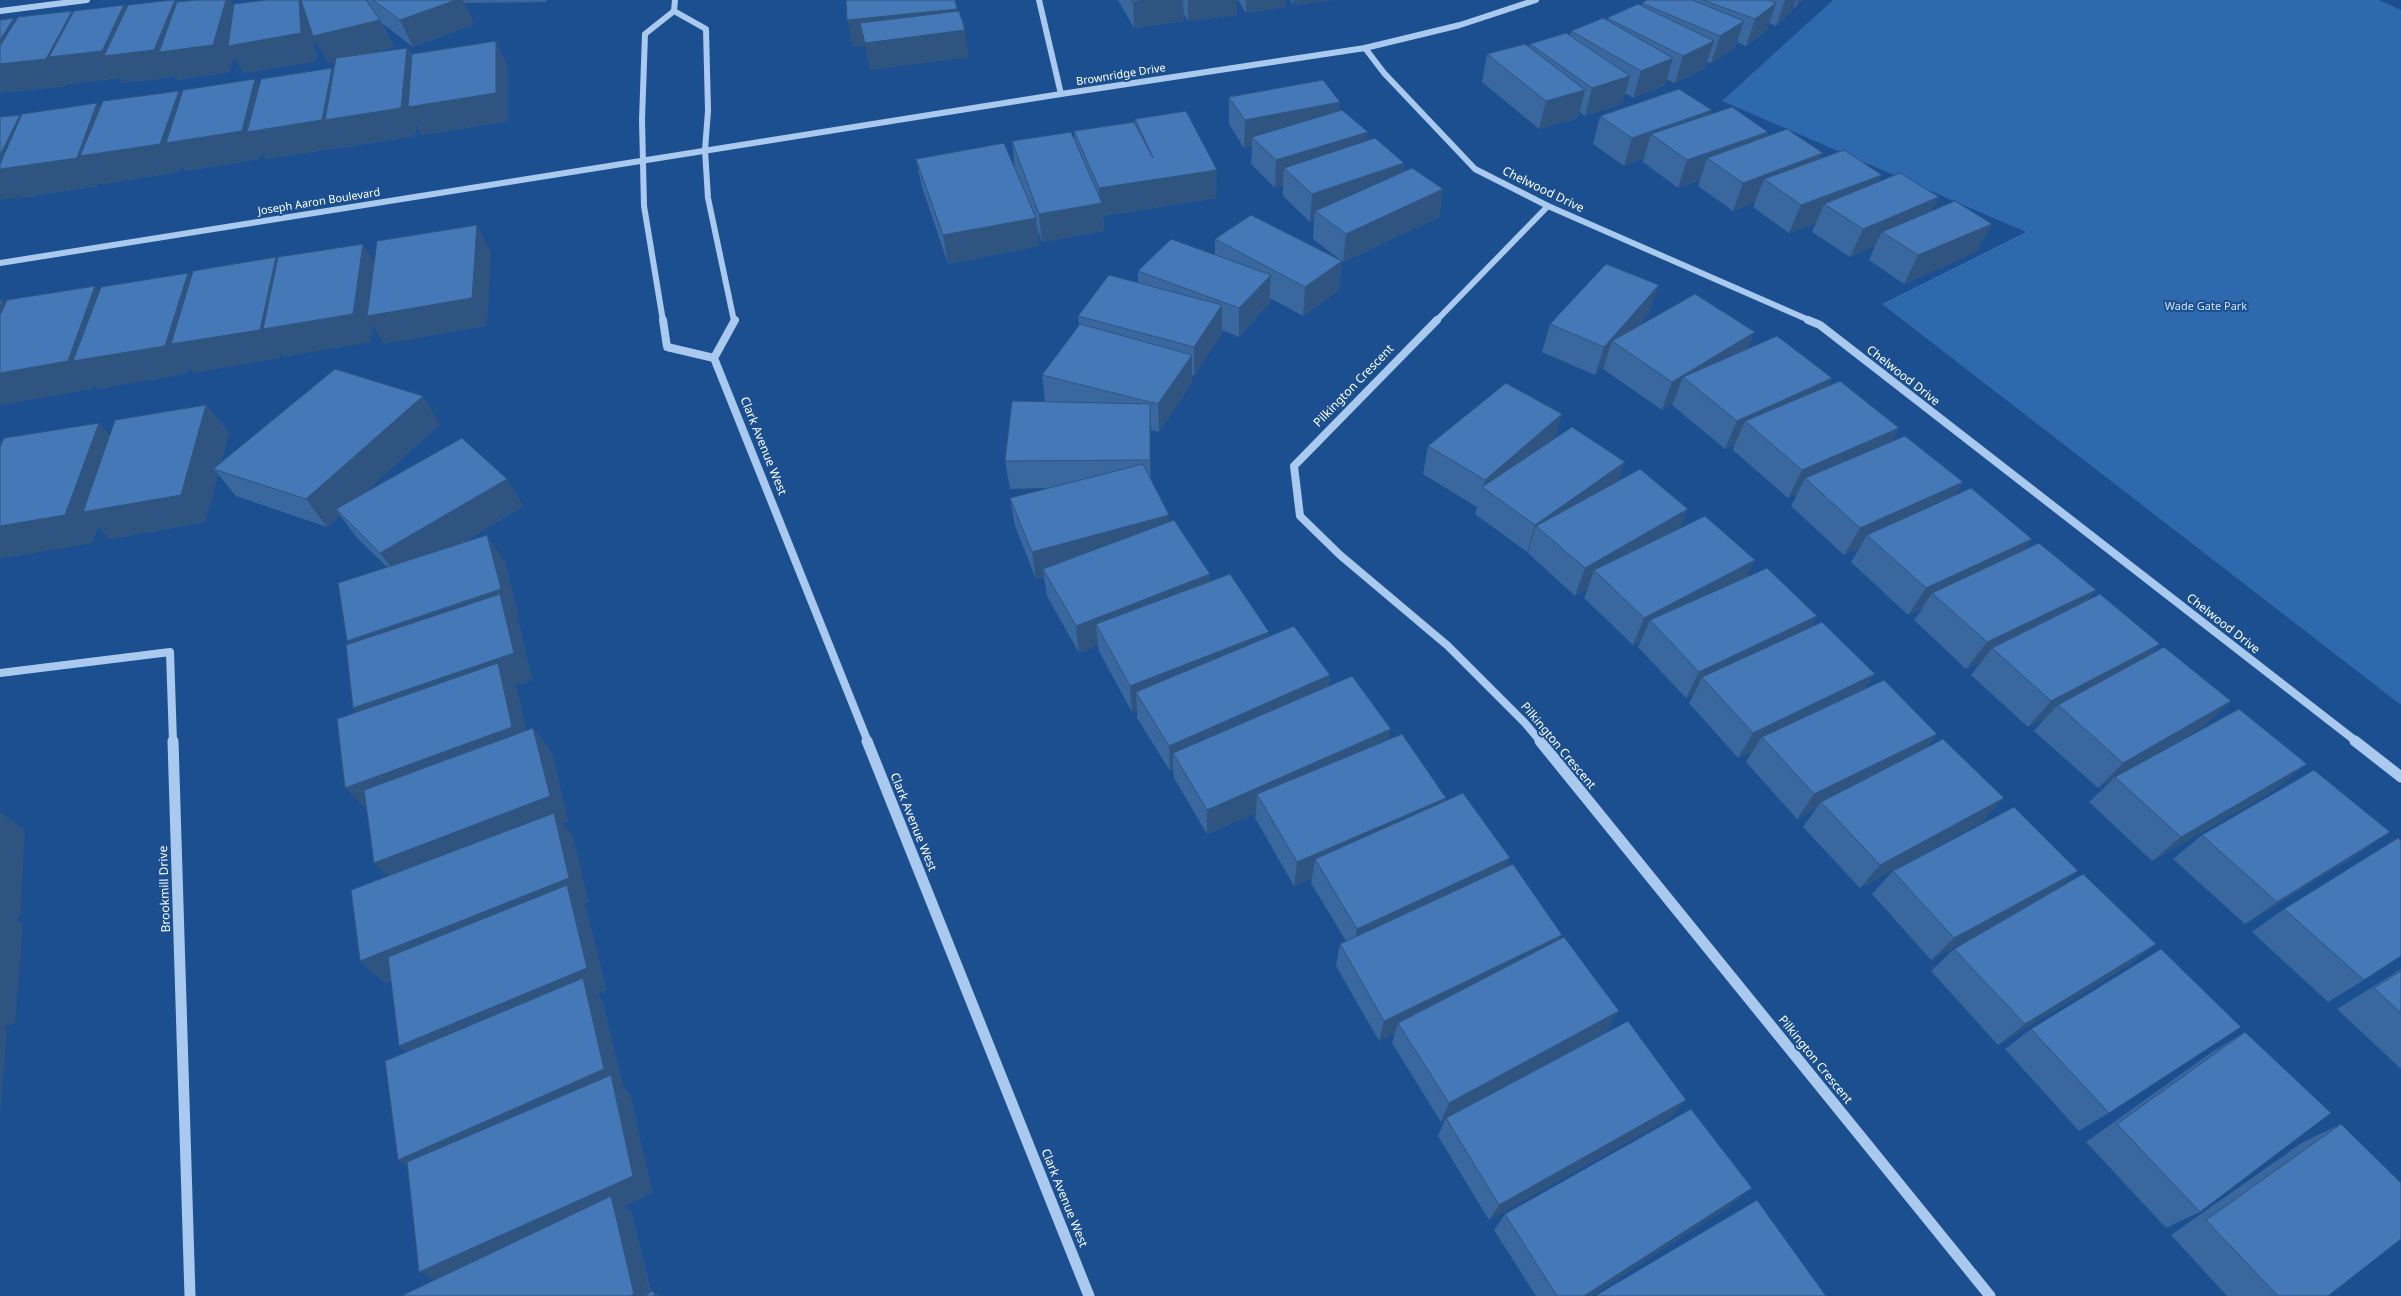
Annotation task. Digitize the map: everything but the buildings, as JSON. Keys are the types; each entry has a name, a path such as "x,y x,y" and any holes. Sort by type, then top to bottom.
{"street":[{"path":"0,11 87,0"},
{"path":"674,11 706,29 708,111 705,150 709,208 735,319 714,358 667,346 644,206 642,160 645,34 674,11 675,0"},
{"path":"1039,0 1061,94"},
{"name":"Brownridge Drive","path":"705,150 1365,48 1460,25 1536,0"},
{"name":"Chelwood Drive","path":"1365,48 1384,73 1476,168 1548,206 1820,325 2401,777"},
{"name":"Joseph Aaron Boulevard","path":"0,263 705,150"},
{"name":"Pilkington Crescent","path":"1548,206 1294,466 1300,516 1340,555 1448,646 1525,723 1990,1296"},
{"name":"Clark Avenue West","path":"714,358 1089,1296"},
{"name":"Brookmill Drive","path":"0,673 170,652 190,1296"}],"green space":[{"name":"Wade Gate Park","path":"1833,0 2379,0 2401,10 2401,705 1882,304 2026,232 1722,101"}]}
